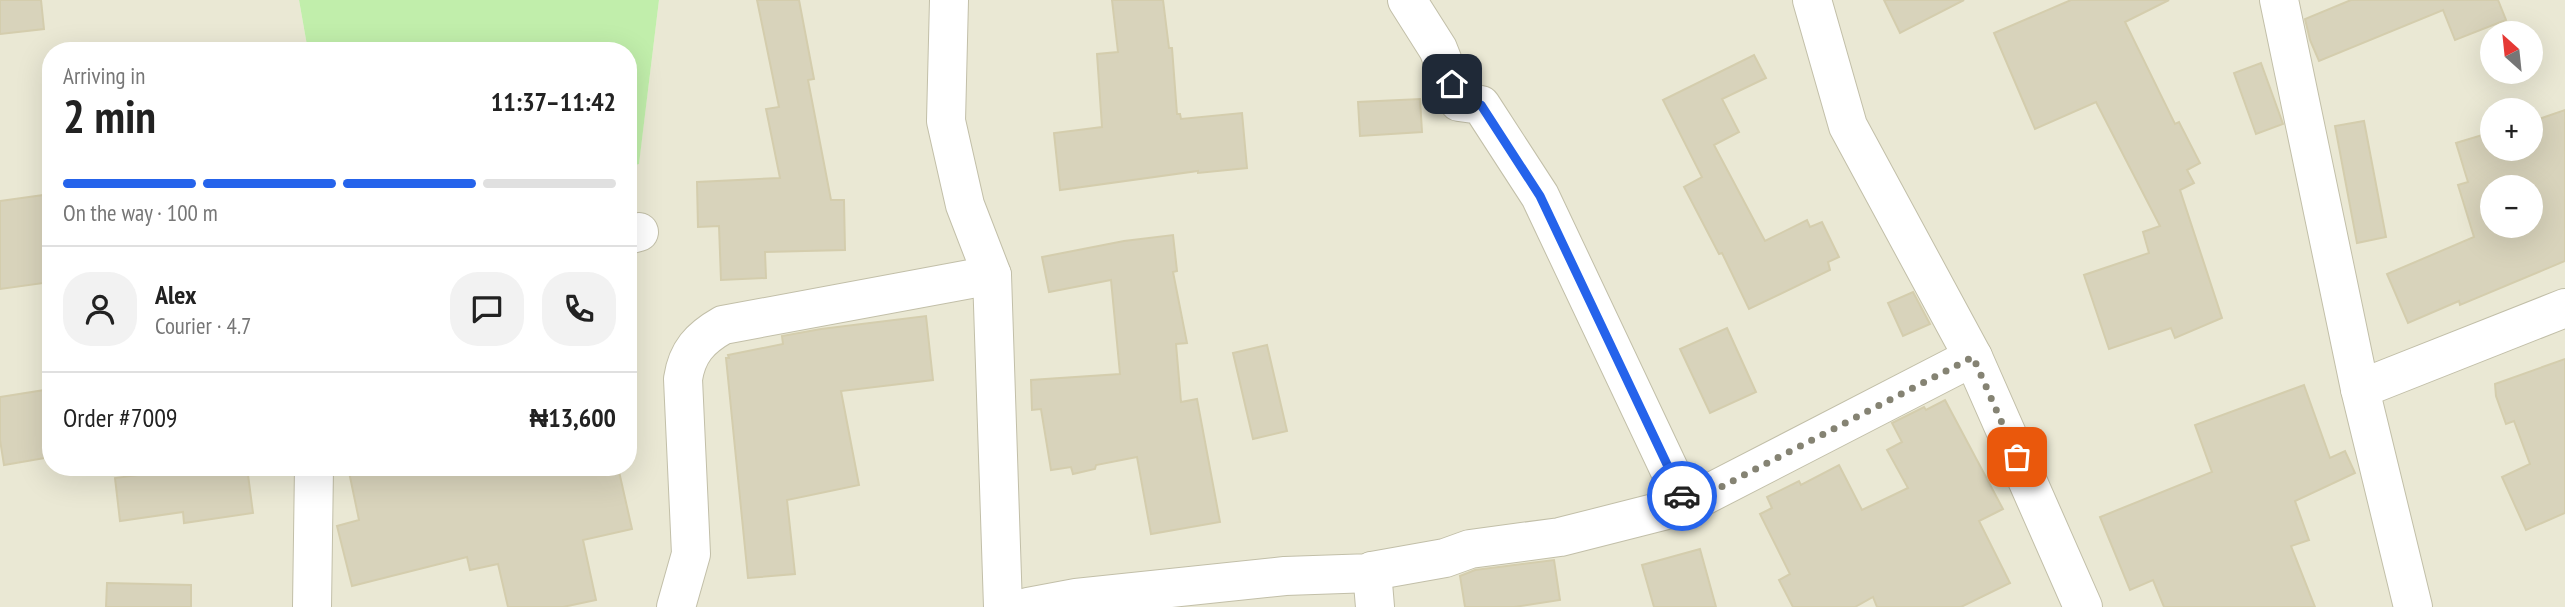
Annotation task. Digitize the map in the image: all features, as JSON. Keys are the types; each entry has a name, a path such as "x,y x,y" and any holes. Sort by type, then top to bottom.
{"street":[{"path":"949,0 946,121 965,205 992,275 1011,607 1285,576 1372,573 1374,589 1470,550 1560,537 1686,505 1973,357"},
{"path":"1406,0 1438,49 1459,102 1481,105 1540,196 1686,505"},
{"path":"1812,0 1848,126 1952,314 2083,607"},
{"path":"2279,0 2360,388 2413,607"},
{"path":"676,607 691,554 683,379 689,358 704,336 723,325 992,275"},
{"path":"2360,388 2565,308"},
{"path":"312,607 314,476"}],"shaded area":[{"path":"0,0 299,0 306,42 42,42 42,476 637,476 637,164 659,0 2565,0 2565,607 0,607"}],"green space":[{"path":"299,0 659,0 637,165 637,42 306,42"}],"building":[{"path":"0,0 41,0 44,29 0,34"},
{"path":"757,0 799,0 814,79 808,80 831,200 844,200 845,250 765,252 766,278 721,280 719,226 698,227 697,182 780,178 766,109 779,107"},
{"path":"1112,0 1163,0 1169,48 1172,48 1177,114 1180,114 1181,119 1242,113 1247,168 1198,171 1060,190 1054,133 1102,127 1097,54 1118,52"},
{"path":"1884,0 1964,0 1900,33"},
{"path":"2071,0 2169,0 2125,22 2175,124 2179,122 2200,163 2187,170 2194,183 2180,190 2222,318 2175,338 2171,328 2109,349 2084,275 2149,253 2143,232 2160,226 2096,102 2035,129 1994,33"},
{"path":"2351,0 2498,0 2506,20 2480,21 2480,30 2455,40 2443,10 2319,61 2305,19"},
{"path":"1754,55 1766,78 1722,99 1739,132 1714,145 1765,241 1807,220 1810,227 1822,222 1839,257 1828,262 1830,270 1749,309 1722,253 1719,254 1684,187 1702,177 1663,100"},
{"path":"2261,63 2283,124 2256,134 2234,73"},
{"path":"1420,99 1422,132 1360,136 1358,102"},
{"path":"2565,110 2565,261 2460,305 2459,301 2408,323 2387,274 2474,237 2458,185 2468,182 2456,143 2480,136 2480,161 2543,161 2543,118"},
{"path":"2364,121 2386,237 2357,243 2335,126"},
{"path":"42,195 42,283 0,289 0,201"},
{"path":"1173,235 1177,271 1173,272 1187,343 1176,344 1181,402 1197,399 1220,522 1151,534 1137,457 1096,465 1095,469 1073,474 1071,467 1051,470 1041,409 1032,410 1031,380 1120,374 1111,280 1049,292 1042,257 1124,241"},
{"path":"1913,292 1930,324 1903,336 1888,303"},
{"path":"926,316 933,380 841,391 859,485 787,500 795,574 748,578 726,358 729,358 728,355 783,344 782,336"},
{"path":"1727,328 1756,392 1710,413 1680,349"},
{"path":"1267,345 1287,431 1253,439 1233,353"},
{"path":"2565,359 2565,513 2526,530 2502,477 2530,464 2514,421 2506,424 2496,396 2495,384"},
{"path":"2304,385 2330,458 2345,451 2355,473 2295,501 2309,540 2291,546 2315,607 2164,607 2153,580 2130,590 2100,517 2212,472 2195,425"},
{"path":"42,390 42,459 4,465 0,440 0,397"},
{"path":"1945,400 2003,509 1979,521 2010,583 1961,607 1877,607 1873,597 1855,607 1793,607 1779,580 1790,574 1760,514 1772,508 1767,497 1799,481 1801,485 1839,465 1862,510 1908,488 1887,450 1902,442 1892,423"},
{"path":"248,476 253,513 184,523 183,512 120,521 115,478"},
{"path":"350,476 620,476 632,529 583,540 596,600 563,607 508,607 498,564 470,570 467,557 352,586 337,526 359,520"},
{"path":"1700,549 1716,607 1654,607 1642,565"},
{"path":"1554,560 1560,600 1514,607 1465,607 1460,576 1475,570"},
{"path":"107,583 191,585 191,607 106,607"}],"way so far":[{"path":"1682,496 1686,505 1973,357 2017,457"}],"route":[{"path":"1452,84 1459,102 1481,105 1540,196 1682,496"}]}
